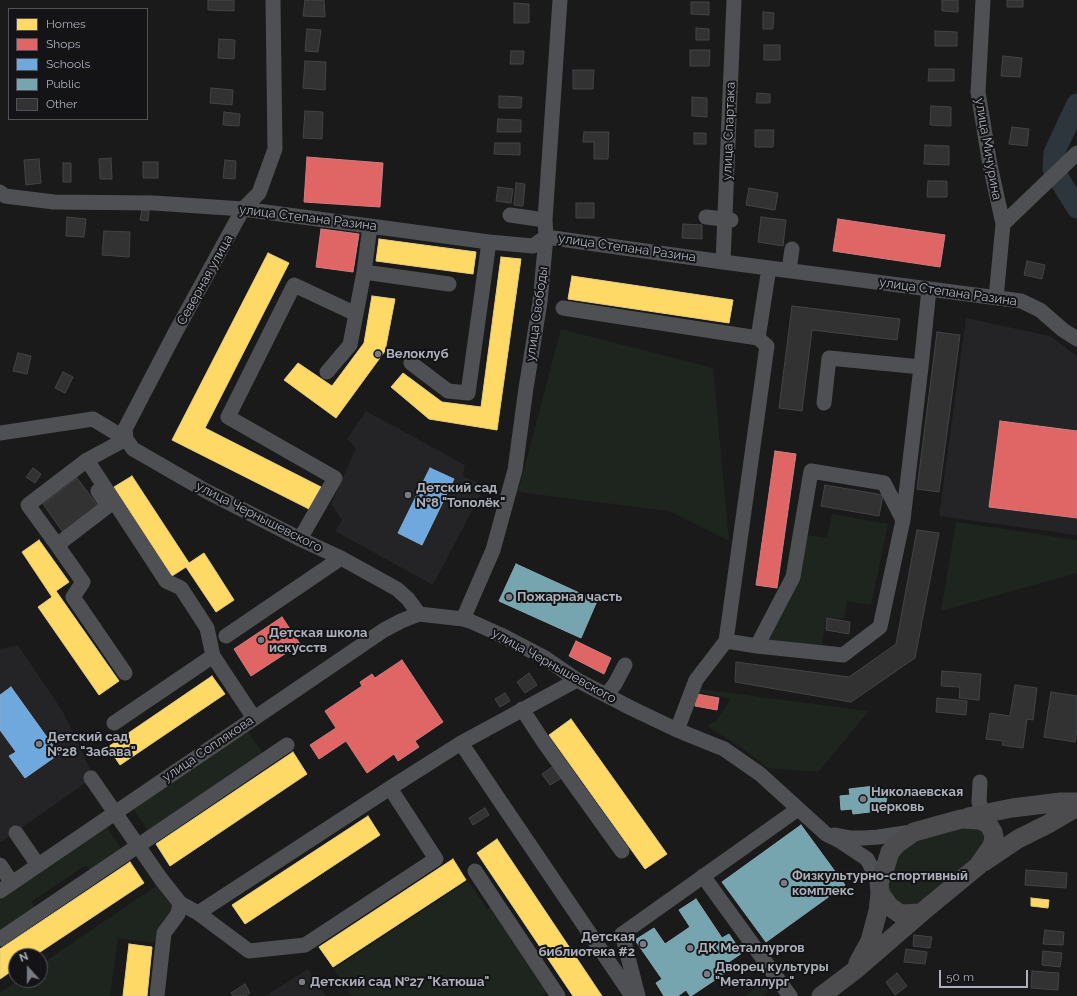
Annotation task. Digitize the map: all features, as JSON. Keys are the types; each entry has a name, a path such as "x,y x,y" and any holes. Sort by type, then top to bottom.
{"main road":[{"path":"854,971 870,940 878,911 879,887 890,852 897,844 914,832 983,813 1061,802 1077,802"},
{"path":"821,996 854,971 978,866 1018,839 1077,807"},
{"path":"961,819 980,820 988,824 993,832 994,837 992,846 978,866"},
{"path":"879,887 889,906 900,914 921,913"}],"street":[{"name":"Северная улица","path":"126,439 125,429 175,333 243,209 259,193 275,149 273,0"},
{"name":"улица Свободы","path":"463,619 493,550 515,470 540,302 546,237 545,220 560,0"},
{"name":"улица Спартака","path":"723,262 728,219 734,0"},
{"name":"улица Мичурина","path":"983,0 978,92 990,165 1003,224 996,298"},
{"path":"1003,224 1072,158"},
{"name":"улица Степана Разина","path":"0,192 5,196 54,202 153,207 243,209 489,242 533,246 546,237 1021,301 1040,310 1063,330 1077,339"},
{"path":"510,215 545,220"},
{"path":"706,217 728,219"},
{"path":"327,372 350,344 364,272 370,226"},
{"path":"411,363 448,391 468,393 489,242"},
{"path":"789,270 792,249"},
{"path":"758,338 769,268"},
{"path":"364,272 449,284"},
{"path":"300,539 334,478 228,417 294,285 356,314"},
{"path":"726,641 757,646 843,655 880,627 903,520 929,289"},
{"path":"563,308 758,338 767,346 726,641 696,680 677,730"},
{"path":"824,403 829,358 921,367"},
{"name":"улица Чернышевского","path":"0,433 93,419 126,439 133,449 206,491 300,539 341,558 397,589 408,599 419,614 470,621 545,658 577,680 606,695 677,730 724,749 760,774 826,834 868,858 879,887"},
{"path":"125,673 73,598 83,582 28,505 84,463 126,439"},
{"path":"57,545 108,506 84,463"},
{"path":"84,463 166,582 181,588 207,628 213,656 254,718"},
{"path":"757,646 793,577 812,471 884,483 903,520"},
{"path":"226,636 341,558"},
{"name":"улица Соплякова","path":"6,887 384,630 400,621 419,614"},
{"path":"114,723 213,656"},
{"path":"606,695 615,684 625,665"},
{"path":"198,913 461,743 577,680"},
{"path":"522,709 543,741 622,851"},
{"path":"461,743 632,996"},
{"path":"0,939 287,745"},
{"path":"91,778 161,879 180,903 198,913 249,951 305,945 436,859 390,788"},
{"path":"980,782 980,802 983,813"},
{"path":"638,996 622,934 798,809"},
{"path":"826,834 851,838 878,838 914,832"},
{"path":"16,833 38,865"},
{"path":"0,865 6,887"},
{"path":"475,871 553,994"},
{"path":"703,876 790,996"},
{"path":"157,996 164,933 178,914 180,903"}],"shaded area":[{"path":"966,318 1050,336 1077,356 1077,535 939,516"},
{"path":"561,329 713,368 729,541 669,511 518,492"},
{"name":"Детский сад №8 \"Тополёк\"","path":"366,411 465,465 463,476 485,486 433,585 335,531 342,520 331,504 356,448 347,439"},
{"path":"832,514 888,524 871,605 847,601 844,619 826,617 821,649 763,643 805,535 827,538"},
{"path":"956,522 1077,540 1077,573 941,611"},
{"name":"Детский сад №28 \"Забава\"","path":"18,645 63,712 94,777 1,842 0,649"},
{"path":"699,689 869,711 818,772 768,768 739,746 707,726 717,720 731,699 699,692"},
{"path":"265,714 268,718 248,732 266,758 152,836 131,806"},
{"path":"973,822 989,835 985,850 921,903 901,908 889,893 887,880 889,865 908,840"},
{"path":"104,823 125,854 93,875 86,865 31,902 38,913 0,938 0,894"},
{"path":"468,881 487,909 495,905 551,990 541,996 352,996 334,969"},
{"path":"159,884 176,910 153,943 118,938 110,996 0,996 0,993 8,987 48,988 48,960"},
{"name":"Детский сад №27 \"Катюша\"","path":"308,969 326,996 265,996"},
{"path":"759,977 769,991 763,996 744,996 754,989 750,983"}],"building: Homes":[{"path":"379,239 476,252 473,274 376,261"},
{"path":"268,253 289,263 205,428 321,487 309,509 172,440"},
{"path":"501,257 521,259 497,430 429,419 391,387 403,373 442,402 481,407"},
{"path":"572,276 733,300 729,323 568,299"},
{"path":"372,296 395,299 385,351 336,418 284,380 298,363 332,386 364,343"},
{"path":"132,476 189,563 204,553 234,600 216,612 186,567 172,576 114,487"},
{"path":"39,540 69,582 56,591 119,681 99,695 38,607 52,597 22,552"},
{"path":"212,676 225,694 120,765 108,747"},
{"path":"571,719 667,854 645,869 549,735"},
{"path":"293,752 307,774 170,866 156,844"},
{"path":"368,816 380,835 245,924 232,905"},
{"path":"497,839 602,996 573,996 477,853"},
{"path":"453,859 466,880 333,967 319,947"},
{"path":"130,862 144,883 46,948 8,948 8,974 0,979 0,949"},
{"path":"1031,898 1049,900 1048,908 1031,906"},
{"path":"129,944 152,947 147,996 123,996"}],"building: Shops":[{"path":"307,157 383,163 380,207 304,202"},
{"path":"838,219 945,235 940,267 833,251"},
{"path":"321,229 359,234 353,272 316,267"},
{"path":"1000,421 1077,431 1077,518 989,507"},
{"path":"775,451 796,454 777,588 756,585"},
{"path":"282,617 300,644 251,676 234,649"},
{"path":"576,641 611,658 604,674 569,656"},
{"path":"402,660 443,722 415,741 419,747 398,761 394,754 367,773 346,741 319,759 310,745 336,728 325,711 362,686 360,682 372,674 375,678"},
{"path":"697,694 719,698 717,710 695,706"}],"building: Schools":[{"path":"430,468 454,479 422,545 398,533"},
{"path":"11,687 59,754 25,778 9,756 16,752 0,730 0,695"}],"building: Public":[{"path":"516,564 597,601 581,638 499,601"},
{"name":"Николаевская церковь","path":"875,786 875,791 880,791 887,797 886,802 878,806 878,811 853,814 852,809 841,810 840,796 850,795 849,789"},
{"name":"Физкультурно-спортивный комплекс","path":"801,825 845,885 766,942 722,882"},
{"name":"ДК Металлургов","path":"696,899 722,938 729,934 742,953 723,966 727,972 691,996 686,990 678,996 664,996 656,983 662,979 635,940 654,928 665,944 690,927 679,910"}],"building: Other":[{"path":"208,0 234,0 234,11 208,10"},
{"path":"305,0 324,0 325,17 303,16"},
{"path":"942,0 958,0 958,12 942,11"},
{"path":"1007,0 1023,0 1023,7 1007,7"},
{"path":"691,2 709,2 709,15 691,14"},
{"path":"514,3 529,4 529,23 514,23"},
{"path":"763,12 774,13 773,29 763,29"},
{"path":"696,28 709,29 709,40 696,40"},
{"path":"307,29 321,30 318,52 305,51"},
{"path":"935,31 957,32 957,46 935,46"},
{"path":"219,39 235,40 234,59 218,58"},
{"path":"764,45 780,45 780,60 764,60"},
{"path":"690,50 710,50 709,66 690,66"},
{"path":"511,51 524,51 523,64 510,64"},
{"path":"1003,56 1022,58 1020,77 1001,76"},
{"path":"305,61 326,62 325,90 303,88"},
{"path":"929,69 954,69 954,81 928,81"},
{"path":"573,70 594,70 593,89 573,89"},
{"path":"211,88 233,90 232,105 210,103"},
{"path":"757,93 770,94 770,103 756,103"},
{"path":"499,96 522,97 521,108 499,108"},
{"path":"692,97 707,98 707,117 692,116"},
{"path":"931,106 951,107 951,126 930,125"},
{"path":"305,111 323,112 322,139 303,138"},
{"path":"224,112 240,114 239,126 223,125"},
{"path":"498,119 521,120 521,132 497,132"},
{"path":"1012,127 1029,129 1027,146 1009,144"},
{"path":"755,130 774,130 773,147 755,147"},
{"path":"584,132 609,132 608,159 594,159 594,142 583,142"},
{"path":"694,133 706,133 706,144 694,144"},
{"path":"495,143 520,143 520,155 494,154"},
{"path":"925,145 949,146 949,165 924,164"},
{"path":"111,158 112,179 100,179 99,159"},
{"path":"39,159 41,183 26,185 24,160"},
{"path":"225,160 236,161 235,179 223,178"},
{"path":"143,162 158,162 158,178 143,178"},
{"path":"63,163 71,163 71,182 63,182"},
{"path":"928,181 947,181 947,197 927,197"},
{"path":"516,183 525,184 523,206 514,205"},
{"path":"498,187 513,189 511,203 496,201"},
{"path":"749,188 778,193 775,210 746,205"},
{"path":"576,203 594,203 594,218 576,218"},
{"path":"142,210 149,211 148,221 140,220"},
{"path":"67,217 86,219 84,237 66,236"},
{"path":"761,217 786,220 783,246 758,242"},
{"path":"683,224 702,225 702,239 682,238"},
{"path":"104,231 130,232 129,257 102,255"},
{"path":"1027,261 1045,265 1042,279 1024,275"},
{"path":"792,306 900,319 897,340 812,330 802,411 779,408"},
{"path":"937,332 960,335 939,492 917,489"},
{"path":"18,353 31,356 27,374 13,371"},
{"path":"63,372 73,377 65,393 55,388"},
{"path":"33,468 41,474 35,483 26,477"},
{"path":"77,478 98,506 63,532 43,504"},
{"path":"825,485 883,495 879,516 821,506"},
{"path":"917,530 939,533 915,658 851,702 735,682 736,662 849,677 896,644"},
{"path":"827,618 850,622 849,634 826,630"},
{"path":"942,671 981,674 979,700 959,698 960,687 941,686"},
{"path":"529,673 537,685 525,693 517,682"},
{"path":"1015,685 1037,688 1033,720 1027,719 1023,748 1002,745 1003,741 986,739 990,713 1010,716"},
{"path":"1051,692 1077,696 1077,730 1075,742 1044,737"},
{"path":"505,693 510,701 500,707 495,699"},
{"path":"937,698 967,701 966,715 936,712"},
{"path":"555,765 563,777 550,785 542,774"},
{"path":"485,808 489,815 473,825 469,818"},
{"path":"1026,870 1067,873 1066,888 1025,885"},
{"path":"1045,930 1064,932 1063,945 1043,944"},
{"path":"914,935 932,937 930,948 913,946"},
{"path":"906,949 927,952 925,964 904,962"},
{"path":"1043,951 1062,953 1060,967 1042,965"},
{"path":"1032,971 1059,973 1058,990 1031,988"},
{"path":"897,973 907,986 895,995 886,982"},
{"path":"245,984 250,993 246,996 233,996 231,993"}],"waterway":[{"path":"1077,104 1054,153 1053,169 1077,208"}],"place":[{"name":"Велоклуб","path":"378,354"},
{"name":"Детский сад №8 \"Тополёк\"","path":"408,495"},
{"name":"Пожарная часть","path":"509,597"},
{"name":"Детская школа искусств","path":"261,640"},
{"name":"Детский сад №28 \"Забава\"","path":"39,744"},
{"name":"Николаевская церковь","path":"863,799"},
{"name":"Физкультурно-спортивный комплекс","path":"784,883"},
{"name":"Детская библиотека #2","path":"643,944"},
{"name":"ДК Металлургов","path":"690,948"},
{"name":"Дворец культуры \"Металлург\"","path":"707,974"},
{"name":"Детский сад №27 \"Катюша\"","path":"302,982"}]}
